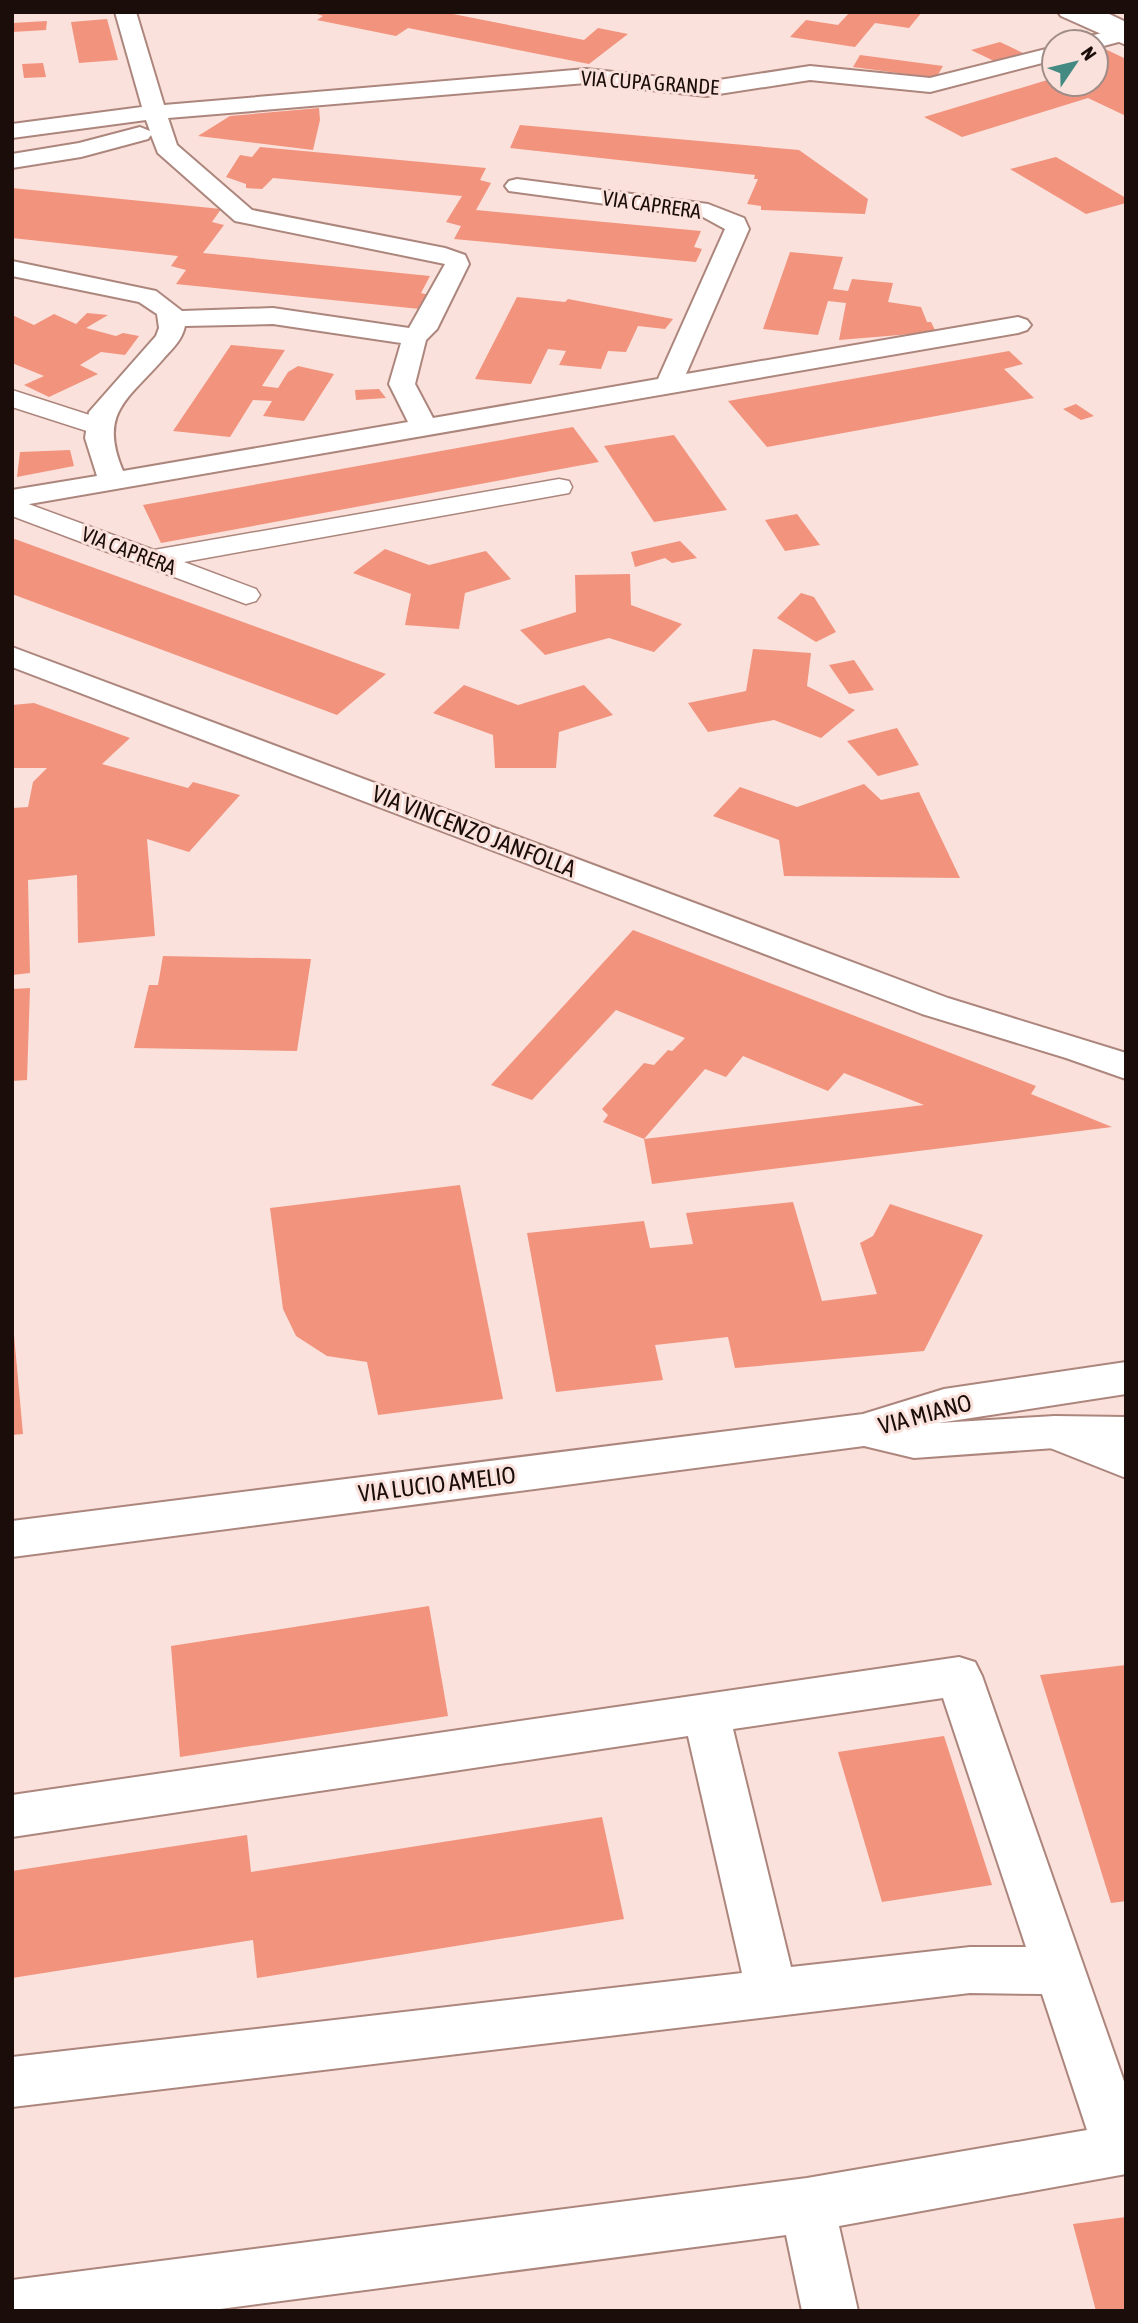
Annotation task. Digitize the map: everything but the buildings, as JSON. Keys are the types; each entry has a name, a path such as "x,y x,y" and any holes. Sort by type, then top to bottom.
{"main road":[{"path":"125,12 166,148 173,157 244,216 445,255 456,260 457,264 424,328 412,338"},
{"path":"1068,12 1123,35"},
{"path":"1088,12 1123,35"},
{"name":"VIA CUPA GRANDE","path":"159,119 586,76 706,89 810,73 930,85 1040,57"},
{"path":"12,131 159,119"},
{"path":"12,161 81,150 159,119"},
{"name":"VIA CAPRERA","path":"517,186 708,211 735,223 737,229 669,384"},
{"path":"12,268 148,296 169,311 172,319 168,338 103,412 96,426 97,440 113,481"},
{"path":"172,319 273,316 397,332 412,338"},
{"name":"VIA CAPRERA","path":"12,499 1018,325"},
{"path":"412,338 414,343 402,384 425,428"},
{"name":"VIA VINCENZO JANFOLLA","path":"12,656 935,1006 1079,1049 1126,1067"},
{"name":"VIA VINCENZO JANFOLLA","path":"935,1006 1056,1067 1126,1095"},
{"name":"VIA MIANO","path":"863,1430 944,1405 1126,1378"},
{"name":"VIA MIANO","path":"863,1430 914,1441 1055,1432 1126,1433"},
{"name":"VIA LUCIO AMELIO","path":"12,1539 863,1430"},
{"path":"1055,1432 1126,1461"},
{"path":"12,1816 959,1676 1039,1917 1121,2150 807,2205 12,2308"},
{"path":"706,1713 772,1993"},
{"path":"12,2082 970,1970 1060,1971"},
{"path":"807,2205 830,2311"}],"lane":[{"path":"12,398 96,426"},
{"path":"153,559 559,487"},
{"name":"VIA CAPRERA","path":"12,506 246,595"}]}
